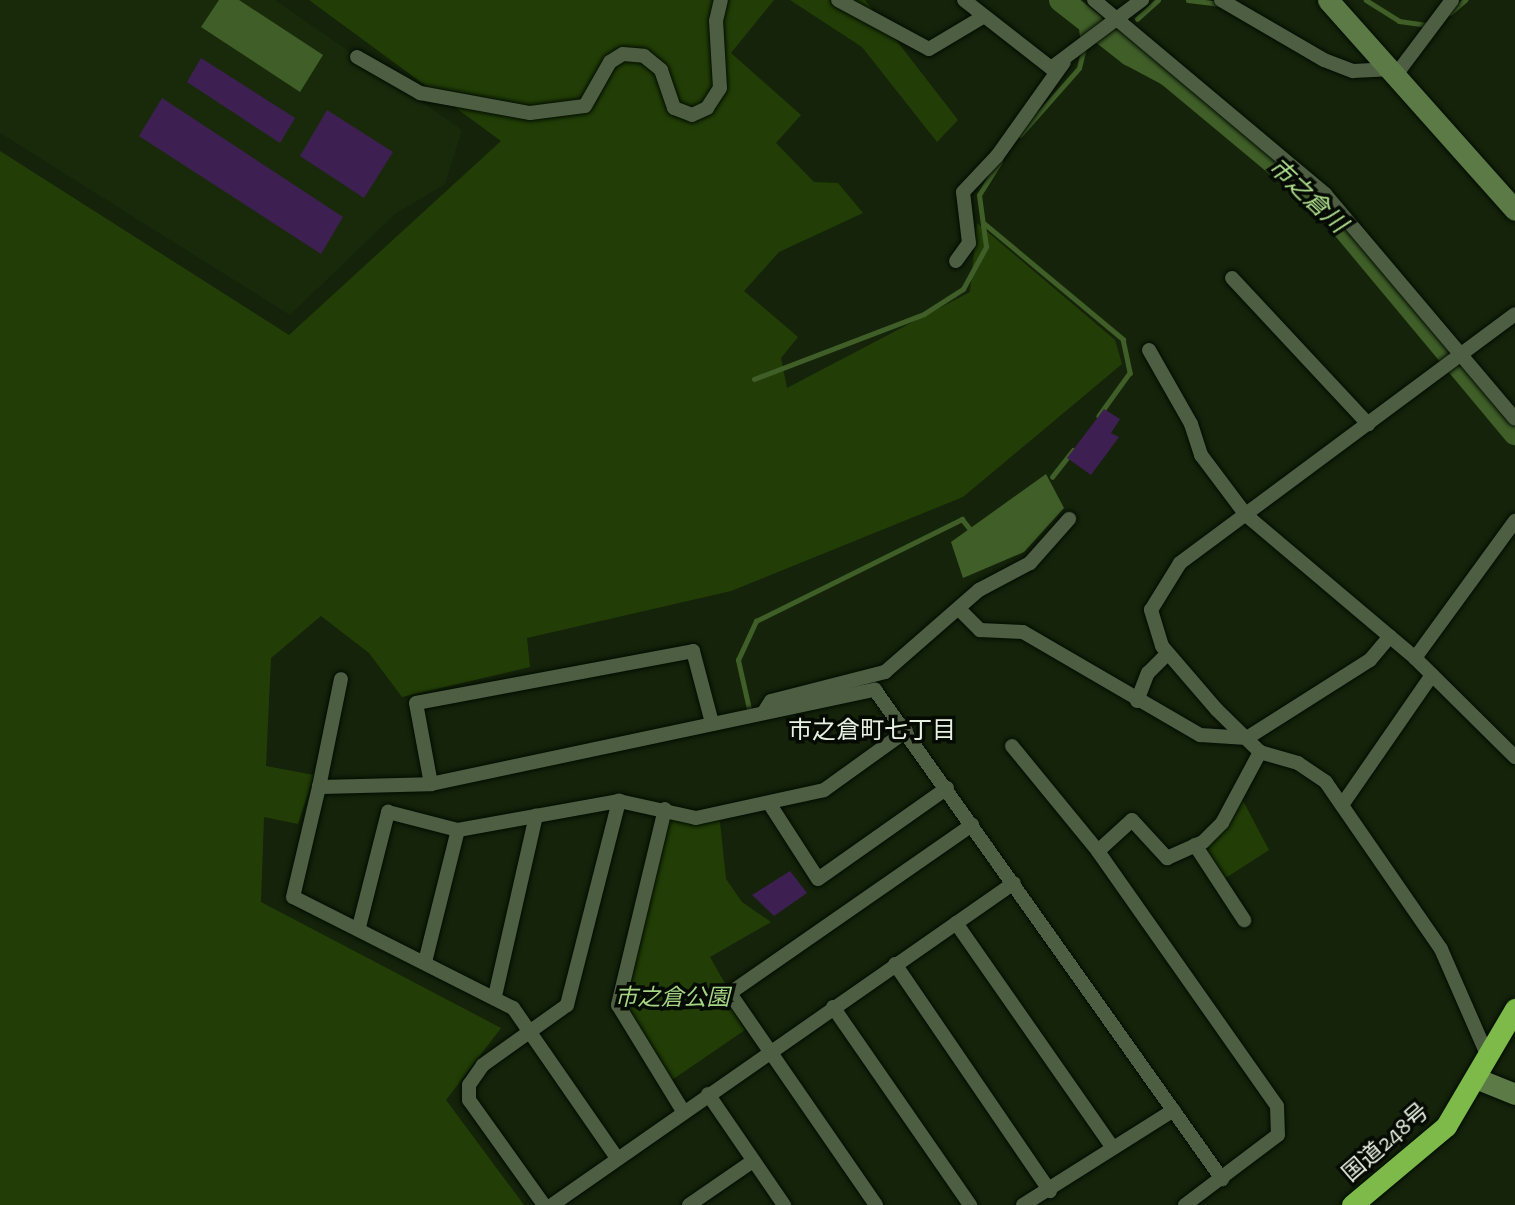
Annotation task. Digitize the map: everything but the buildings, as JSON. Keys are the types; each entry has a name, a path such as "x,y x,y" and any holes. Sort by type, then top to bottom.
{"highway":[{"name":"国道248号","path":"1352,1205 1446,1126 1478,1079 1515,1009"}],"main road":[{"path":"1328,0 1515,209"},
{"path":"1478,1079 1515,1094"}],"street":[{"path":"357,57 420,93 530,113 585,106 610,62 623,54 644,56 661,71 674,108 692,115 707,108 720,88 716,21 721,0"},
{"path":"838,0 929,49 981,18"},
{"path":"964,0 981,18 1041,65 1064,62"},
{"path":"1094,0 1325,194 1462,352 1515,419"},
{"path":"956,261 968,243 962,192 997,156 1064,62 1142,0"},
{"path":"1224,2 1324,60 1353,71 1392,73 1424,34 1437,13 1452,0"},
{"path":"1232,278 1368,424"},
{"path":"1489,1059 1441,949 1326,782 1298,763 1260,752 1168,653 1151,610 1160,589 1180,564 1515,314"},
{"path":"1149,350 1191,424 1201,455 1246,516 1415,658 1515,757"},
{"path":"764,712 771,701 885,672 959,609 1030,563 1069,519"},
{"path":"1415,658 1515,521"},
{"path":"959,609 981,630 1023,632 1137,701 1200,735 1247,738 1370,660 1390,636"},
{"path":"432,784 416,703 693,651 712,723"},
{"path":"1137,701 1148,673 1168,653"},
{"path":"1342,805 1432,675"},
{"path":"341,678 293,897 359,927 495,996 533,1035 617,1158"},
{"path":"319,787 432,784 875,690 1222,1179"},
{"path":"359,927 388,812 458,830 619,801 665,808 696,818 824,790 906,731"},
{"path":"1012,746 1098,851 1277,1107 1278,1135 1185,1205"},
{"path":"1098,851 1132,820 1167,858 1195,845 1222,823 1260,752"},
{"path":"769,803 818,879 947,788"},
{"path":"544,1205 469,1100 469,1085 483,1065 533,1035 567,1005 619,801"},
{"path":"665,808 618,1005 683,1111"},
{"path":"495,996 536,816"},
{"path":"877,1205 730,993 972,825"},
{"path":"425,962 458,830"},
{"path":"1195,845 1244,920"},
{"path":"552,1205 769,1051 1014,883"},
{"path":"956,923 1113,1148"},
{"path":"895,964 1050,1191"},
{"path":"833,1007 970,1205"},
{"path":"708,1094 784,1205"},
{"path":"1023,1205 1050,1191 1174,1110"},
{"path":"689,1205 753,1161"}],"shaded area":[{"path":"0,0 275,0 462,130 445,184 395,214 290,315 0,133"},
{"path":"219,0 239,0 323,55 300,92 201,27"},
{"path":"1046,474 1064,508 1024,552 963,578 951,542"}],"green space":[{"path":"309,0 774,0 731,53 801,115 776,143 814,182 838,183 863,213 779,252 744,291 798,337 781,358 787,388 970,292 977,223 1115,340 1122,364 963,497 731,591 527,638 530,667 402,697 369,653 321,616 271,658 266,766 314,775 298,824 264,817 261,902 501,1028 446,1100 524,1205 0,1205 0,151 289,335 501,141"},
{"path":"790,0 865,0 958,120 937,142 862,47"},
{"path":"1241,797 1269,850 1224,879 1201,849"},
{"name":"市之倉公園","path":"665,809 719,813 726,879 742,902 771,922 710,957 727,987 722,993 745,1030 666,1084 618,1005"}],"waterway":[{"name":"市之倉川","path":"1061,0 1130,54 1168,74 1325,205 1515,433"},
{"path":"1137,19 1158,0"},
{"path":"1188,0 1219,4"},
{"path":"1366,0 1399,21 1428,25"},
{"path":"1450,13 1465,0"},
{"path":"1080,16 1083,39"},
{"name":"市之倉川","path":"1115,41 1119,37"},
{"path":"1020,135 1079,68 1084,48"},
{"path":"754,379 924,314 963,289 986,247 979,195 1000,162"},
{"path":"985,224 1123,339 1130,373 1099,416"},
{"path":"1052,477 1073,450"},
{"path":"749,709 738,660 756,621 962,519 971,530"}],"district":[{"name":"市之倉町七丁目","path":"872,730"}]}
